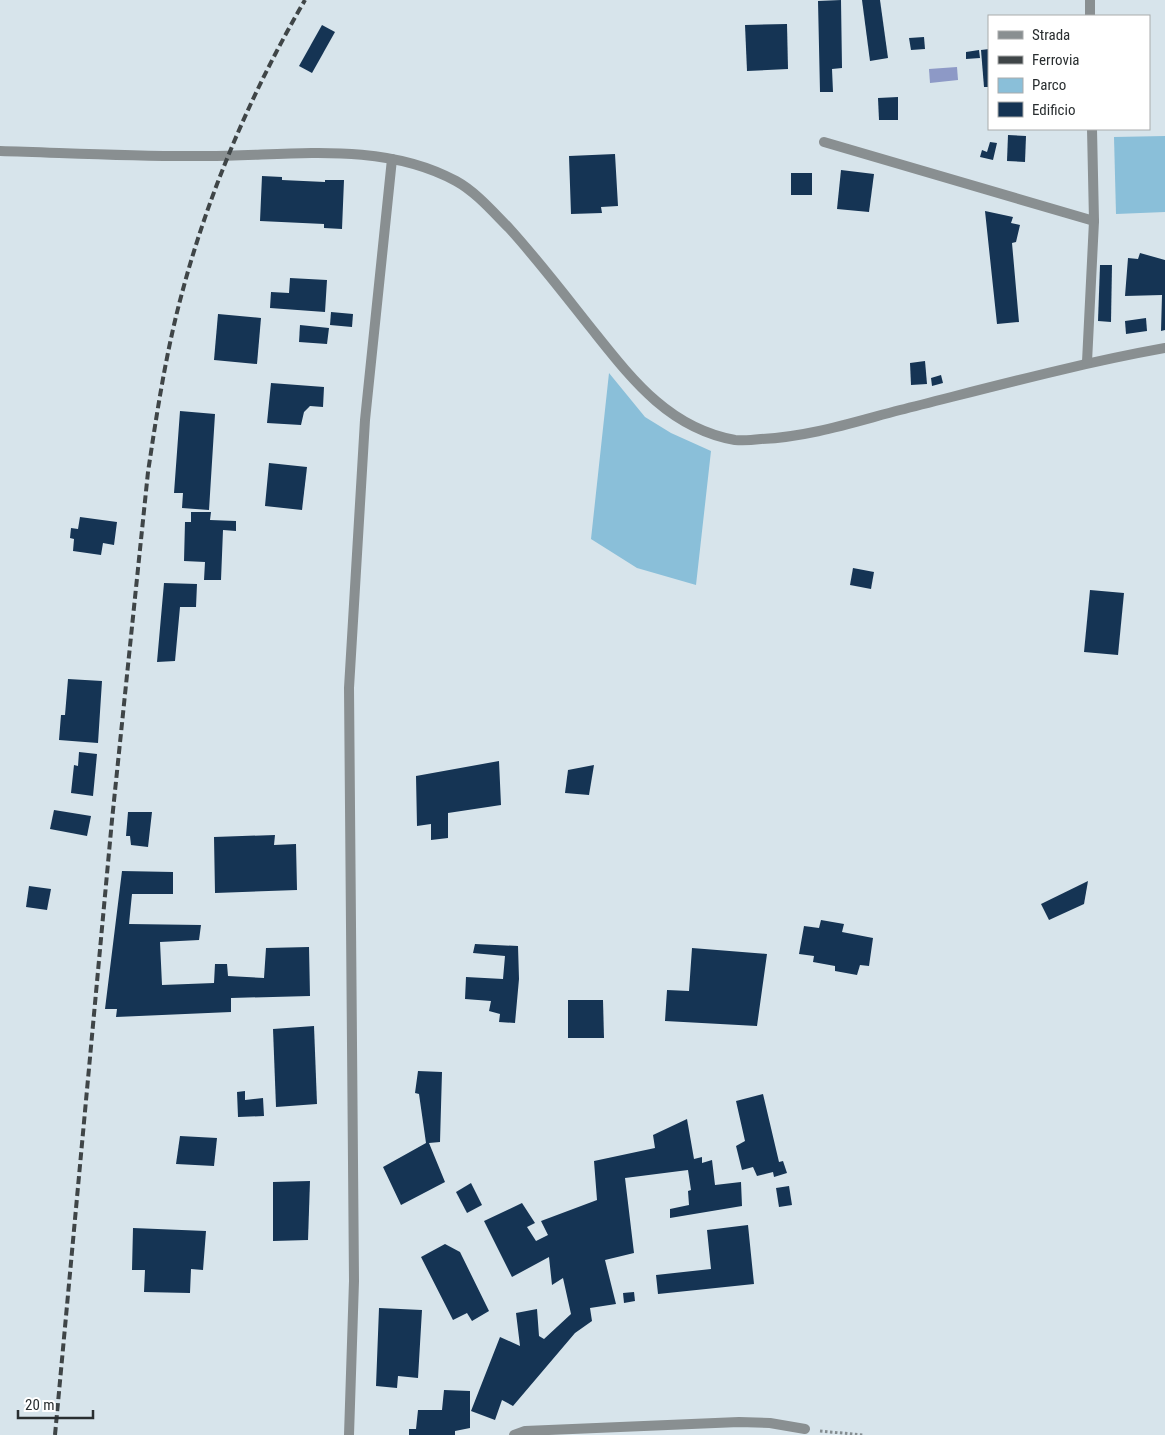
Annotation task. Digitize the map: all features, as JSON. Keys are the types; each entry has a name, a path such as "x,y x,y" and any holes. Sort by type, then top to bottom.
{"street":[{"path":"1090,0 1090,15"},
{"path":"1087,362 1094,221 1092,130"},
{"path":"824,142 1094,221"},
{"path":"0,151 207,156 323,153 392,159 429,169 458,182 478,197 531,252 633,380 658,405 683,423 707,433 738,440 788,438 832,429 1087,362 1165,348"},
{"path":"348,1435 354,1281 350,688 365,420 392,159"},
{"path":"514,1435 526,1431 739,1422 770,1423 805,1429"}],"path":[{"path":"805,1429 863,1435"}],"green space":[{"path":"1165,136 1165,212 1116,214 1114,137"},
{"path":"609,373 645,417 671,433 711,451 696,585 637,568 591,539"}],"shaded area":[{"path":"957,67 958,80 930,83 929,69"}],"building":[{"path":"841,0 842,68 832,69 833,92 820,92 818,1"},
{"path":"862,0 880,0 888,58 870,61"},
{"path":"787,24 788,69 747,71 745,25"},
{"path":"322,25 335,32 312,73 299,66"},
{"path":"924,37 925,49 911,50 909,38"},
{"path":"988,49 988,87 984,87 981,50"},
{"path":"979,50 980,58 966,59 966,52"},
{"path":"898,97 898,120 879,120 878,98"},
{"path":"1008,135 1026,136 1025,162 1007,161"},
{"path":"990,142 997,143 993,160 980,157 982,150 987,152"},
{"path":"615,154 618,206 601,207 602,213 571,214 569,156"},
{"path":"841,170 874,174 869,212 837,209"},
{"path":"791,173 812,173 812,195 791,195"},
{"path":"262,176 282,177 282,180 325,182 325,180 344,180 342,229 324,228 324,224 260,221"},
{"path":"985,211 1013,217 1011,223 1020,225 1016,242 1012,243 1019,322 997,324"},
{"path":"1140,253 1165,260 1165,330 1161,331 1162,295 1125,296 1128,258 1138,259"},
{"path":"1100,265 1112,265 1111,322 1098,321"},
{"path":"290,278 327,280 325,312 270,308 271,292 289,293"},
{"path":"331,312 353,314 352,327 330,325"},
{"path":"218,314 261,318 257,364 214,360"},
{"path":"1146,318 1147,331 1126,334 1125,321"},
{"path":"300,325 329,328 327,344 299,342"},
{"path":"925,361 927,384 911,385 910,363"},
{"path":"941,375 943,383 932,386 931,378"},
{"path":"271,383 324,387 323,407 310,406 304,412 301,425 267,423"},
{"path":"180,411 215,414 209,510 182,508 183,493 174,493"},
{"path":"269,463 307,467 302,510 265,506"},
{"path":"191,512 211,512 210,520 236,521 236,531 223,530 221,580 204,580 205,562 184,561 185,522 191,522"},
{"path":"80,517 117,522 114,545 103,543 101,555 73,551 74,539 70,538 71,528 78,529"},
{"path":"853,568 874,572 871,589 850,585"},
{"path":"164,583 197,584 196,607 180,607 175,661 157,662"},
{"path":"1090,590 1124,593 1118,655 1084,652"},
{"path":"68,679 102,681 98,743 59,740 61,715 65,715"},
{"path":"79,752 97,754 93,796 71,793 74,765 78,766"},
{"path":"499,761 501,805 448,813 448,838 431,840 431,824 417,826 416,776"},
{"path":"594,765 589,795 565,793 568,770"},
{"path":"54,810 91,816 87,836 50,829"},
{"path":"128,812 152,812 148,847 131,845 130,836 126,836"},
{"path":"275,835 274,845 296,844 297,890 215,893 214,837"},
{"path":"122,871 173,872 173,894 132,894 129,924 201,925 199,940 160,942 162,985 214,983 215,964 227,964 228,976 264,978 266,948 309,947 310,996 231,998 231,1012 116,1017 117,1009 105,1009"},
{"path":"1088,881 1084,904 1049,920 1041,904"},
{"path":"29,886 51,889 47,910 26,907"},
{"path":"821,920 844,924 842,932 873,938 869,966 860,965 857,975 835,971 835,966 813,962 814,956 799,954 804,926 819,928"},
{"path":"475,944 518,946 519,979 515,1023 499,1022 500,1014 489,1011 491,1001 465,999 466,977 503,979 505,956 473,953"},
{"path":"692,948 767,954 757,1026 665,1021 667,990 689,991"},
{"path":"568,1000 603,1000 604,1038 568,1038"},
{"path":"314,1026 317,1104 276,1107 273,1029"},
{"path":"418,1071 442,1072 440,1142 429,1143 445,1182 401,1205 383,1167 426,1143 419,1094 415,1093"},
{"path":"245,1091 245,1100 263,1098 264,1116 238,1117 237,1092"},
{"path":"763,1094 779,1162 783,1161 787,1173 774,1177 773,1172 757,1176 753,1167 742,1170 736,1146 745,1141 736,1101"},
{"path":"687,1119 694,1159 702,1157 702,1163 712,1160 715,1185 741,1182 742,1206 670,1218 670,1209 689,1205 688,1191 691,1190 688,1170 625,1178 634,1253 605,1260 616,1304 590,1308 592,1321 575,1333 513,1406 502,1400 495,1420 471,1411 500,1337 520,1346 516,1313 537,1309 539,1336 544,1339 571,1314 563,1278 552,1285 549,1257 512,1277 484,1221 522,1203 535,1223 527,1227 536,1241 548,1235 541,1221 597,1200 594,1161 655,1148 653,1135"},
{"path":"180,1136 217,1138 214,1166 176,1164"},
{"path":"310,1181 308,1240 273,1241 273,1182"},
{"path":"471,1183 482,1205 467,1213 456,1192"},
{"path":"789,1186 792,1205 779,1207 776,1188"},
{"path":"748,1225 754,1284 658,1294 656,1275 711,1269 707,1230"},
{"path":"133,1228 206,1231 203,1270 191,1269 190,1293 144,1292 145,1270 132,1270"},
{"path":"445,1244 460,1252 489,1311 472,1321 467,1313 453,1320 421,1257"},
{"path":"634,1292 635,1301 624,1303 623,1293"},
{"path":"379,1308 422,1310 418,1378 398,1376 397,1388 376,1386"},
{"path":"444,1390 470,1391 470,1428 455,1431 455,1435 409,1435 409,1429 416,1429 418,1410 442,1410"}],"railway":[{"path":"55,1435 112,820 148,472 162,382 182,293 205,217 219,179 267,70 305,0"}]}
